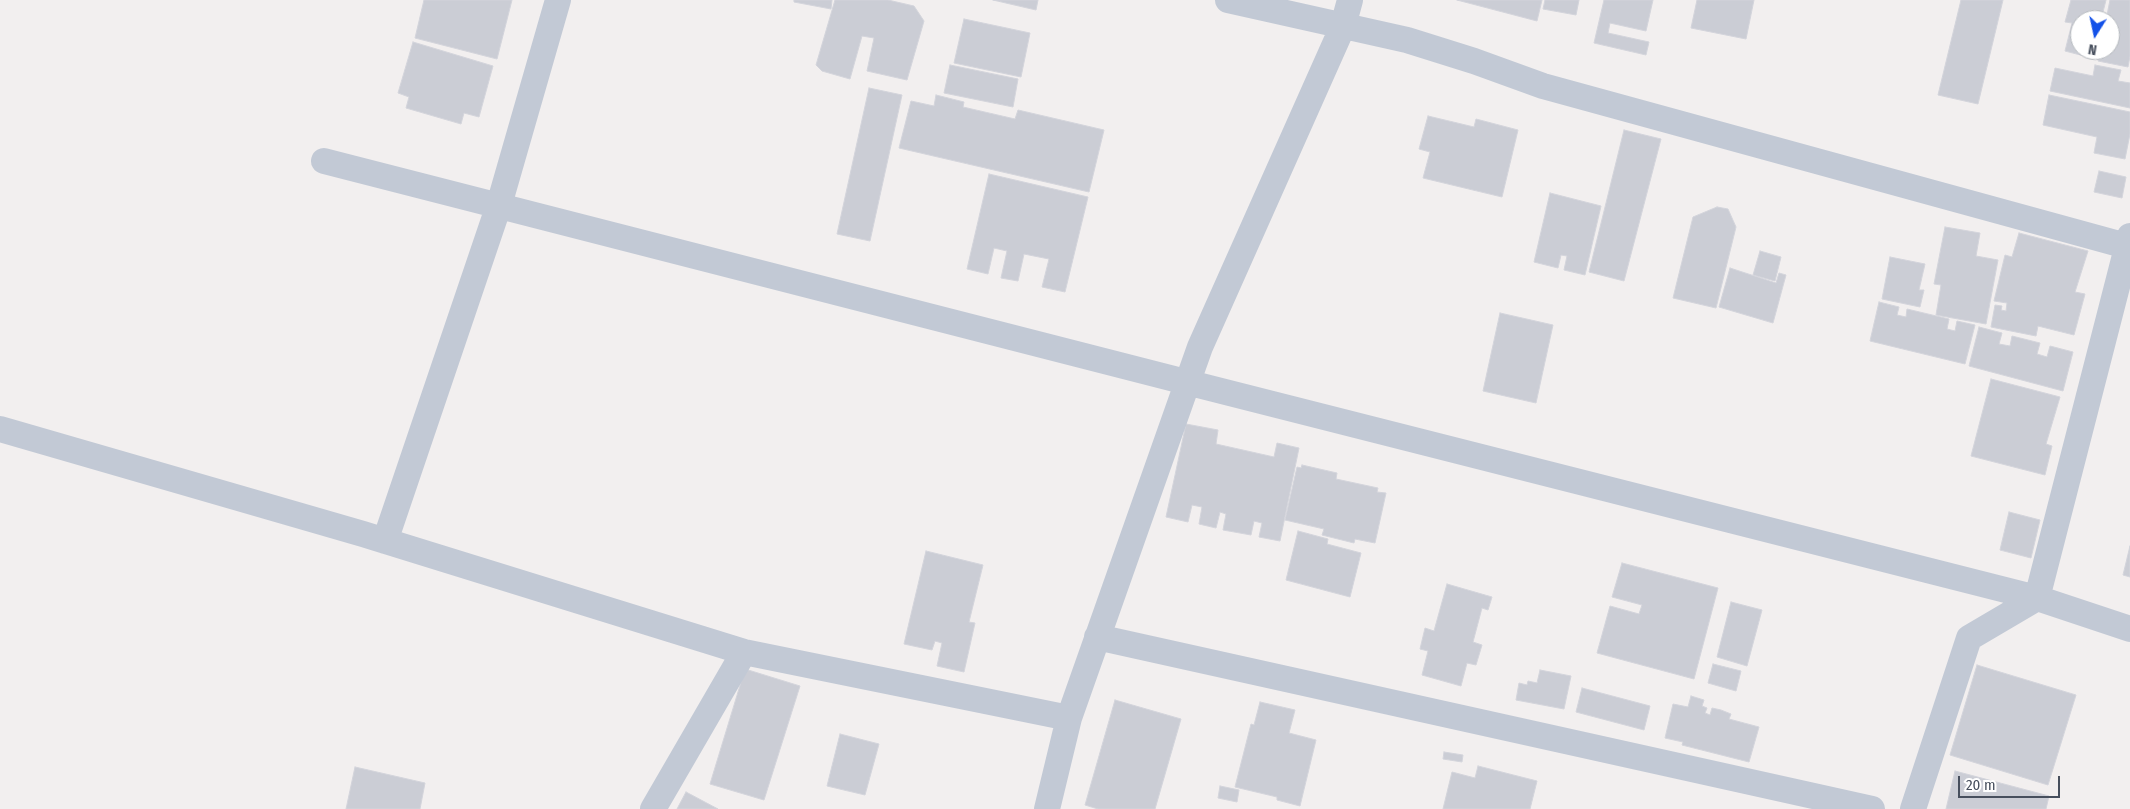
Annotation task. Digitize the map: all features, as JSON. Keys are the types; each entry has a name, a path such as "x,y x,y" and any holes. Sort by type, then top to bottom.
{"street":[{"path":"385,540 499,205 558,0"},
{"path":"1228,0 1407,40 1543,86 2129,243 2037,598 1968,638 1913,809"},
{"path":"1046,809 1069,718 1186,382 1342,26 1350,0"},
{"path":"324,160 1186,382 2037,598 2130,629"},
{"path":"0,428 385,540 744,652 1069,718"},
{"path":"1097,637 1872,809"},
{"path":"653,809 744,652"}],"building":[{"path":"424,0 512,0 497,59 415,38"},
{"path":"794,0 832,0 831,9 794,2"},
{"path":"835,0 888,0 914,6 924,21 907,80 867,71 874,38 862,36 850,79 822,71 816,65"},
{"path":"993,0 1038,0 1036,10"},
{"path":"1457,0 1542,0 1537,21"},
{"path":"1545,0 1579,0 1576,15 1543,9"},
{"path":"1604,0 1653,0 1646,31 1610,23 1608,33 1649,42 1646,55 1594,43"},
{"path":"1697,0 1754,0 1746,39 1691,28"},
{"path":"1961,0 2003,0 1978,104 1938,95"},
{"path":"2071,0 2106,0 2104,10 2070,10 2070,23 2065,22"},
{"path":"2110,0 2130,0 2130,56 2128,67 2098,61 2120,60 2120,10 2108,10"},
{"path":"964,19 1030,33 1021,77 954,63"},
{"path":"2070,31 2070,52 2065,51"},
{"path":"413,42 493,66 479,117 464,113 461,124 406,108 409,97 398,93"},
{"path":"950,65 1018,79 1013,107 944,93"},
{"path":"2095,65 2121,70 2118,81 2130,83 2130,108 2050,91 2055,68 2093,76"},
{"path":"869,88 902,95 870,241 837,234"},
{"path":"936,95 964,102 963,107 1015,119 1018,110 1104,130 1089,192 899,148 911,101 934,106"},
{"path":"2049,95 2130,112 2130,134 2125,159 2094,153 2097,137 2043,125"},
{"path":"1428,116 1474,127 1476,119 1518,130 1502,197 1423,178 1430,152 1419,149"},
{"path":"1624,130 1661,139 1624,281 1589,272"},
{"path":"2099,171 2126,177 2122,198 2094,192"},
{"path":"989,174 1088,197 1065,292 1042,287 1049,259 1024,254 1018,281 1001,278 1007,251 994,248 988,274 967,269"},
{"path":"1550,193 1601,206 1585,275 1564,270 1567,256 1561,255 1558,268 1534,262"},
{"path":"1717,207 1728,209 1736,227 1716,308 1673,298 1693,217"},
{"path":"1945,227 1980,233 1976,256 1998,260 1986,324 1936,315 1941,285 1934,284"},
{"path":"2019,233 2088,251 2075,292 2085,294 2074,335 2038,326 2036,336 1991,327 1995,305 2002,306 2001,310 2006,311 2007,303 1994,301 2005,255 2012,257"},
{"path":"1760,251 1781,257 1775,281 1753,275"},
{"path":"1890,257 1925,264 1919,290 1924,290 1920,307 1882,299"},
{"path":"1730,268 1776,283 1779,273 1786,275 1773,323 1719,307"},
{"path":"1879,302 1899,307 1897,315 1906,317 1907,309 1949,319 1947,329 1955,331 1957,321 1975,325 1965,364 1870,341"},
{"path":"1500,313 1553,325 1536,403 1483,391"},
{"path":"1979,327 2002,333 1999,344 2010,346 2012,336 2040,343 2037,354 2047,357 2050,346 2073,352 2063,391 1969,366"},
{"path":"1991,379 2060,397 2046,444 2052,446 2045,475 1971,456"},
{"path":"1186,424 1218,430 1216,444 1274,457 1277,443 1299,448 1280,541 1259,537 1262,523 1254,521 1251,535 1223,530 1226,514 1220,512 1216,528 1199,524 1202,507 1192,505 1188,522 1166,517"},
{"path":"1302,465 1337,473 1336,479 1378,488 1377,492 1386,493 1375,543 1355,539 1354,543 1322,535 1324,529 1285,520 1297,467 1301,468"},
{"path":"2009,512 2040,520 2031,558 2000,550"},
{"path":"1298,531 1328,539 1327,544 1361,553 1350,597 1286,580"},
{"path":"2130,546 2130,577 2123,575"},
{"path":"926,551 983,565 969,622 975,623 964,672 937,666 942,643 935,641 932,650 904,644"},
{"path":"1622,563 1718,588 1694,679 1597,653 1610,606 1639,614 1642,605 1612,597"},
{"path":"1447,584 1492,597 1488,610 1482,608 1473,642 1482,645 1476,665 1467,663 1461,686 1422,675 1428,651 1420,649 1425,628 1434,631"},
{"path":"1731,602 1762,610 1747,666 1717,657"},
{"path":"1713,664 1741,671 1736,691 1708,683"},
{"path":"1977,665 2076,695 2048,785 1950,755"},
{"path":"745,669 800,686 764,800 710,784"},
{"path":"1540,670 1571,676 1564,709 1516,700 1519,683 1527,685 1528,681 1537,683"},
{"path":"1582,688 1650,706 1644,730 1576,712"},
{"path":"1691,696 1704,700 1702,706 1707,708 1705,713 1710,715 1712,708 1721,710 1731,714 1729,719 1759,727 1749,762 1682,745 1683,742 1665,738 1673,704 1688,707"},
{"path":"1115,700 1181,719 1155,809 1098,809 1085,805"},
{"path":"1260,702 1295,710 1289,733 1316,740 1300,806 1277,800 1277,797 1235,787 1251,724 1254,725"},
{"path":"840,734 879,744 865,795 827,786"},
{"path":"1444,752 1463,755 1462,762 1443,759"},
{"path":"1478,766 1537,781 1530,809 1443,809 1452,772 1475,778"},
{"path":"355,767 425,783 420,809 346,809"},
{"path":"1955,771 2049,796 2046,809 1946,809"},
{"path":"1220,786 1239,790 1237,802 1218,798"},
{"path":"686,792 718,809 677,809"}]}
